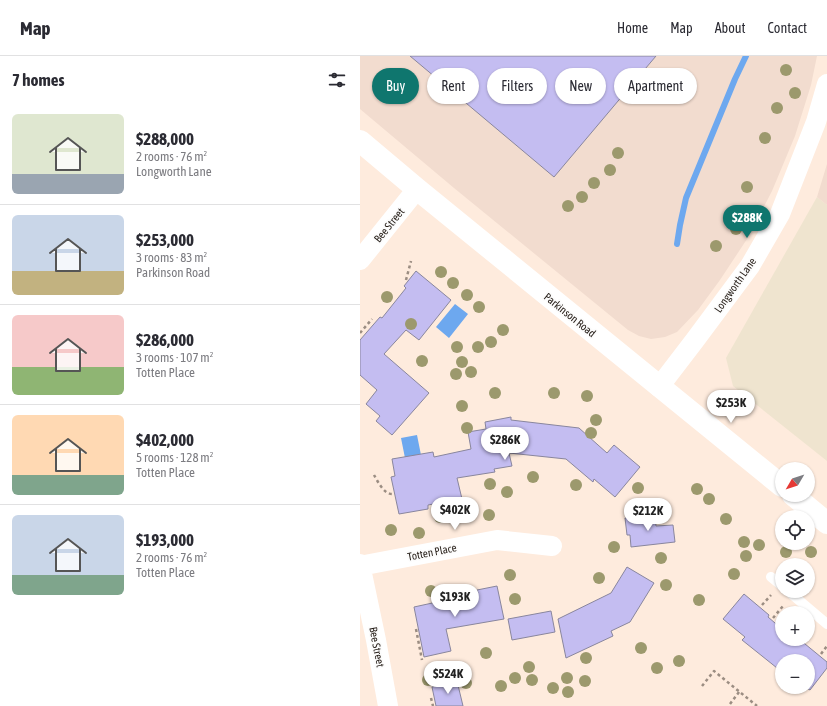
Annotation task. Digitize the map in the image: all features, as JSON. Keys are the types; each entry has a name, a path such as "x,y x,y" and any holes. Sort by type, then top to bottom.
{"main road":[{"name":"Parkinson Road","path":"360,141 775,480"},
{"path":"802,502 827,523"}],"street":[{"name":"Longworth Lane","path":"659,387 750,266 780,214 816,122 827,84"},
{"name":"Bee Street","path":"360,260 417,189"},
{"name":"Totten Place","path":"360,565 497,540 552,546"},
{"name":"Bee Street","path":"360,565 388,706"}],"lane":[{"path":"771,577 775,580"},
{"path":"796,598 827,624"}],"path":[{"path":"406,280 411,261"},
{"path":"360,333 372,318"},
{"path":"374,475 386,491 389,494 392,494"},
{"path":"455,594 476,590"},
{"path":"416,629 422,660"},
{"path":"821,654 827,646"},
{"path":"702,686 714,671 757,706"},
{"path":"730,704 739,692"},
{"path":"431,698 433,706"}],"shaded area":[{"path":"360,56 817,56 811,85 795,136 772,191 749,236 698,310 677,332 665,337 651,339 639,336 628,330 360,109"},
{"path":"827,164 827,205 817,197"},
{"path":"817,197 827,205 827,461 733,386 726,358"}],"water":[{"path":"455,304 468,314 449,338 436,327"},
{"path":"417,435 423,465 407,468 401,438"}],"building":[{"path":"410,56 656,56 646,68 614,68 614,104 616,104 554,177 467,104 479,104 479,68 427,68 427,70"},
{"path":"416,271 451,300 419,340 406,330 384,354 429,393 392,435 376,421 380,416 366,404 377,390 360,375 360,340 380,317 382,318 406,288 404,286"},
{"path":"511,417 511,420 579,428 607,453 614,445 640,467 615,497 594,479 593,482 566,459 509,453 512,466 494,469 495,472 457,478 462,499 428,505 428,509 399,514 391,477 395,476 392,459 433,452 434,457 471,449 468,432 486,429 485,422"},
{"path":"655,515 656,526 673,525 675,542 631,547 630,535 627,535 625,518"},
{"path":"627,567 654,583 630,622 611,631 613,636 566,658 558,619 611,593"},
{"path":"497,586 504,619 446,629 451,651 424,657 414,607 478,593 477,590"},
{"path":"744,594 769,615 768,617 775,623 775,646 808,646 827,662 827,668 815,684 815,654 775,654 775,666 742,640 745,637 723,619"},
{"path":"551,611 555,632 512,640 508,619"},
{"path":"457,681 463,706 436,706 432,687"}],"waterway":[{"path":"677,244 686,198 746,56"}]}
